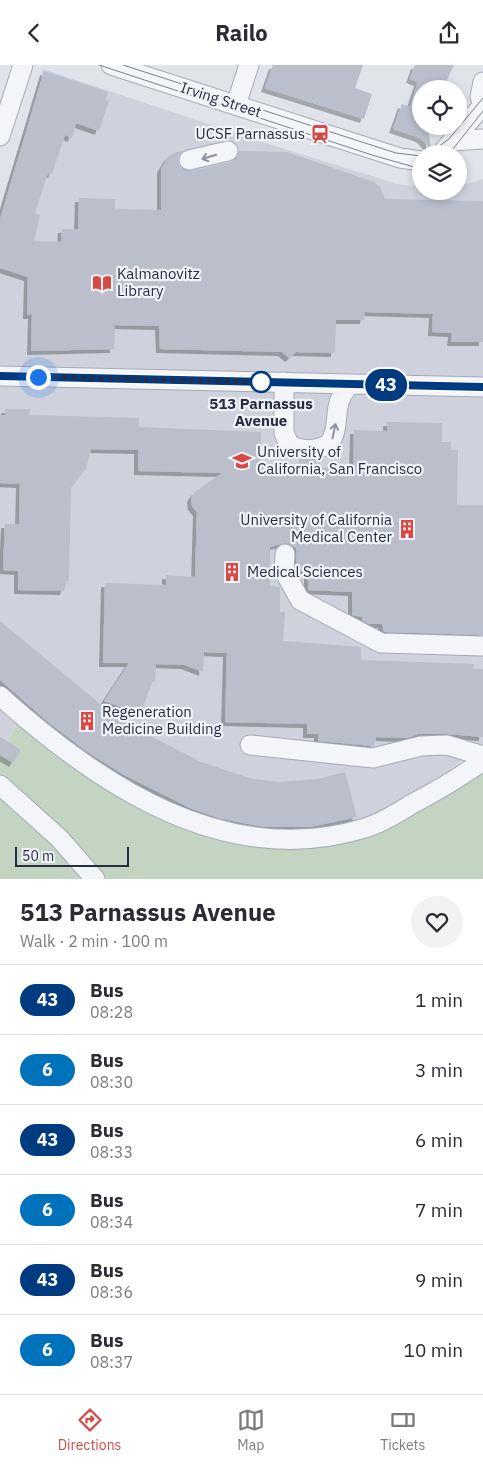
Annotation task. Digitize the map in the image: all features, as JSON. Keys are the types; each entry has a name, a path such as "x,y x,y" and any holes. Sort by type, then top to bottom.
{"street":[{"path":"0,136 23,65"},
{"name":"Irving Street","path":"111,65 400,158 412,160"},
{"path":"236,105 250,65"},
{"path":"449,145 483,105 480,93 483,82"},
{"path":"456,145 483,139"},
{"path":"190,161 228,151"},
{"path":"0,376 483,387"},
{"path":"284,382 284,433 289,444 302,449 316,449 329,444 334,433 339,397 351,384"},
{"path":"284,554 284,571 300,600 381,643 483,646"},
{"path":"0,695 69,754 120,787 188,820 226,832 261,839 313,839 366,828 454,781 483,761"},
{"path":"250,745 373,758 421,746 447,745 483,756"},
{"path":"0,785 49,827 95,879"}],"shaded area":[{"name":"University of California, San Francisco","path":"43,69 269,144 397,184 412,186 412,200 467,200 467,184 483,179 483,746 449,770 350,832 246,837 169,812 21,716 0,755 0,207"}],"green space":[{"path":"17,724 98,782 204,830 345,840 483,767 483,879 0,879 0,755"}],"building":[{"path":"273,65 363,65 355,88 372,94 364,119 265,88"},
{"path":"415,65 454,65 447,80 410,79"},
{"path":"44,71 108,92 106,100 109,101 99,131 76,123 72,138 65,135 52,174 48,173 35,213 40,215 34,241 61,242 62,229 78,229 79,198 115,199 115,209 161,210 161,169 168,157 176,152 183,151 178,156 178,163 181,168 191,171 231,162 236,159 239,151 287,152 374,182 380,187 385,199 483,201 483,342 451,342 452,333 432,332 433,314 365,312 364,320 336,320 335,353 296,352 289,358 282,352 160,349 159,326 115,325 114,349 31,351 32,315 27,315 28,277 0,268 0,219"},
{"path":"412,101 412,135 429,135 430,145 427,145 420,138 393,129 402,104 410,107"},
{"path":"5,409 30,409 29,415 139,418 139,427 261,432 260,467 299,468 299,460 315,460 320,461 319,468 353,469 354,430 387,431 387,422 442,423 442,442 451,442 451,450 458,450 457,505 483,505 483,635 384,632 382,624 369,624 362,620 362,617 352,615 352,592 308,590 308,571 297,571 296,548 286,543 270,547 270,586 280,587 280,612 285,612 283,641 361,647 361,660 474,664 473,669 483,669 483,737 418,734 408,738 376,737 374,746 318,741 318,734 307,734 307,724 225,722 227,653 204,652 203,672 185,665 156,664 155,682 152,682 141,714 104,701 129,663 103,663 105,583 166,585 166,575 195,577 197,512 192,506 191,498 195,492 222,473 138,471 138,450 91,449 86,469 71,488 69,581 67,581 64,591 18,590 18,571 3,570 5,524 19,524 20,484 0,483 0,415 5,415"},
{"name":"Regeneration Medicine Building","path":"0,621 104,707 102,711 201,762 249,778 277,782 318,779 345,772 357,817 310,827 264,827 218,818 190,808 124,775 86,751 48,722 0,680"},
{"path":"0,737 21,750 13,763 0,755"}],"tram line":[{"path":"99,65 412,166"},
{"path":"123,65 396,153 412,155"},
{"path":"441,145 449,139 483,98"},
{"path":"456,145 483,111"}],"bus line":[{"name":"43","path":"0,376 483,387"}],"place":[{"name":"UCSF Parnassus","path":"320,134"},
{"name":"Kalmanovitz Library","path":"102,283"},
{"name":"513 Parnassus Avenue","path":"261,382"},
{"name":"University of California, San Francisco","path":"242,461"},
{"name":"University of California Medical Center","path":"407,529"},
{"name":"Medical Sciences","path":"232,572"},
{"name":"Regeneration Medicine Building","path":"87,721"}],"route":[{"path":"38,377 261,382"}]}
